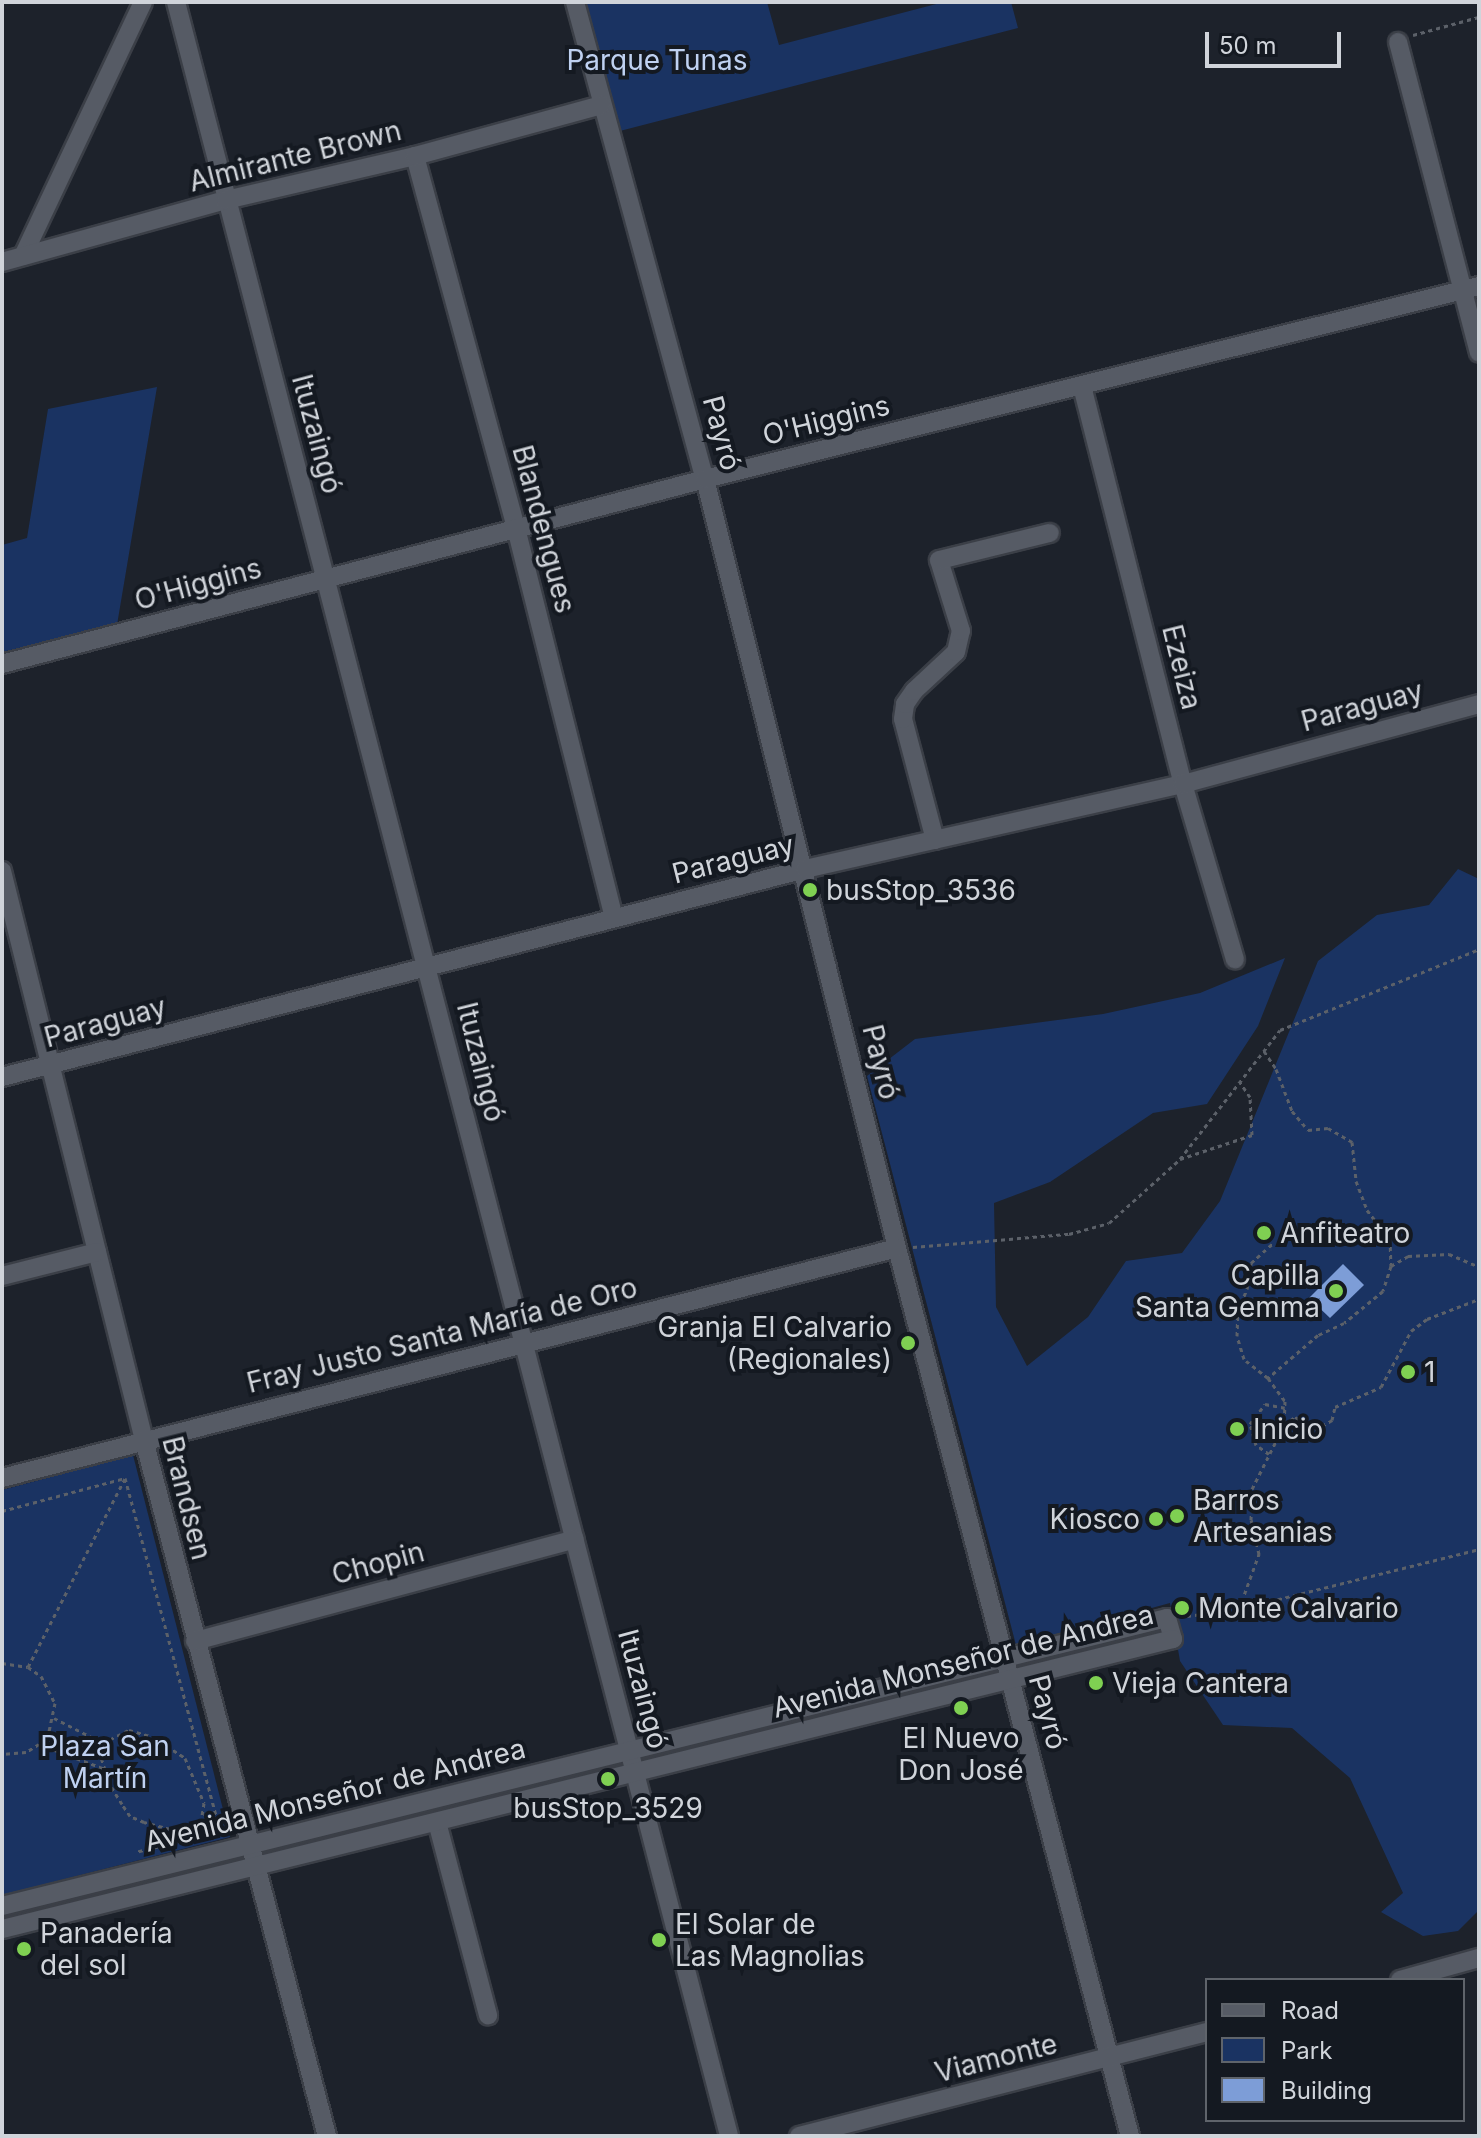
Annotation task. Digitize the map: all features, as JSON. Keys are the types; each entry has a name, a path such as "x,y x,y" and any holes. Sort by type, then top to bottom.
{"street":[{"path":"23,256 143,2"},
{"name":"Ituzaingó","path":"176,2 729,2136"},
{"name":"Payró","path":"575,2 705,479 805,869 897,1248 1130,2136"},
{"path":"1398,42 1471,288 1479,353"},
{"name":"Almirante Brown","path":"2,262 226,200 415,156 601,105"},
{"name":"Blandengues","path":"415,156 516,528 614,918"},
{"name":"O'Higgins","path":"2,664 705,479 1471,288"},
{"name":"Ezeiza","path":"1082,386 1183,784 1235,959"},
{"path":"935,840 903,719 905,704 914,691 956,652 961,631 939,560 1050,533"},
{"name":"Paraguay","path":"2,1077 805,869 1183,784 1479,704"},
{"name":"Brandsen","path":"2,871 195,1641 327,2136"},
{"name":"Fray Justo Santa María de Oro","path":"2,1478 897,1248"},
{"path":"2,1276 97,1252"},
{"name":"Chopin","path":"195,1641 575,1539"},
{"name":"Avenida Monseñor de Andrea","path":"2,1906 1167,1618 1173,1639 2,1929"},
{"path":"437,1822 488,2015"},
{"path":"1407,1978 1479,1958"},
{"name":"Viamonte","path":"799,2136 1205,2033"}],"path":[{"path":"1398,42 1420,32 1479,17"},
{"path":"897,1248 1069,1234 1109,1223 1180,1159 1280,1030 1479,949"},
{"path":"1264,1051 1276,1069 1292,1111 1308,1130 1328,1128 1352,1142 1356,1181 1367,1210 1390,1239 1391,1266 1383,1291 1344,1323 1318,1335 1268,1378"},
{"path":"1180,1159 1252,1135 1250,1097 1240,1082"},
{"path":"1239,1609 1259,1554 1251,1520 1252,1489 1266,1467 1284,1425 1285,1401 1268,1378 1244,1359 1237,1336 1238,1311 1247,1289 1251,1263 1273,1243"},
{"path":"1391,1266 1408,1256 1449,1254 1479,1267"},
{"path":"1284,1425 1295,1417 1315,1430 1332,1420 1335,1407 1381,1387 1411,1331 1427,1319 1479,1299"},
{"path":"1269,1454 1256,1445 1250,1424 1265,1404 1285,1408"},
{"path":"2,1511 125,1478"},
{"path":"28,1667 125,1478"},
{"path":"125,1478 220,1831"},
{"path":"1167,1618 1239,1609 1479,1549"},
{"path":"2,1663 28,1667 50,1688 54,1718 39,1744 26,1752 2,1754"},
{"path":"54,1718 103,1743"},
{"path":"129,1730 153,1737 185,1758 204,1803 202,1821 196,1830 170,1829 130,1816 110,1785 105,1769 100,1754 103,1743 129,1730"},
{"path":"39,1744 105,1769"},
{"path":"202,1821 220,1831"},
{"path":"133,1853 220,1831"}],"green space":[{"name":"Parque Tunas","path":"582,2 767,2 779,45 944,2 1011,2 1018,28 616,132"},
{"path":"157,387 117,625 2,652 2,545 27,538 48,409"},
{"path":"1458,869 1479,879 1479,1910 1458,1931 1423,1936 1381,1912 1403,1893 1350,1778 1292,1728 1223,1725 1180,1661 1170,1603 1016,1645 867,1076 915,1039 1103,1014 1200,993 1285,958 1258,1026 1207,1104 1153,1113 1050,1182 994,1203 996,1307 1027,1366 1088,1317 1126,1261 1182,1253 1220,1201 1318,961 1377,915 1429,905"},
{"name":"Plaza San Martín","path":"133,1455 230,1837 2,1895 2,1490"}],"building":[{"name":"Capilla Santa Gemma","path":"1343,1264 1364,1285 1330,1318 1309,1298"}],"place":[{"name":"busStop_3536","path":"810,890"},
{"name":"Anfiteatro","path":"1264,1233"},
{"name":"Capilla Santa Gemma","path":"1336,1291"},
{"name":"Granja El Calvario (Regionales)","path":"908,1343"},
{"name":"1","path":"1408,1372"},
{"name":"Inicio","path":"1237,1429"},
{"name":"Barros Artesanias","path":"1177,1516"},
{"name":"Kiosco","path":"1156,1519"},
{"name":"Monte Calvario","path":"1182,1608"},
{"name":"Vieja Cantera","path":"1096,1683"},
{"name":"El Nuevo Don José","path":"961,1708"},
{"name":"busStop_3529","path":"608,1779"},
{"name":"El Solar de Las Magnolias","path":"659,1940"},
{"name":"Panadería del sol","path":"24,1949"}]}
